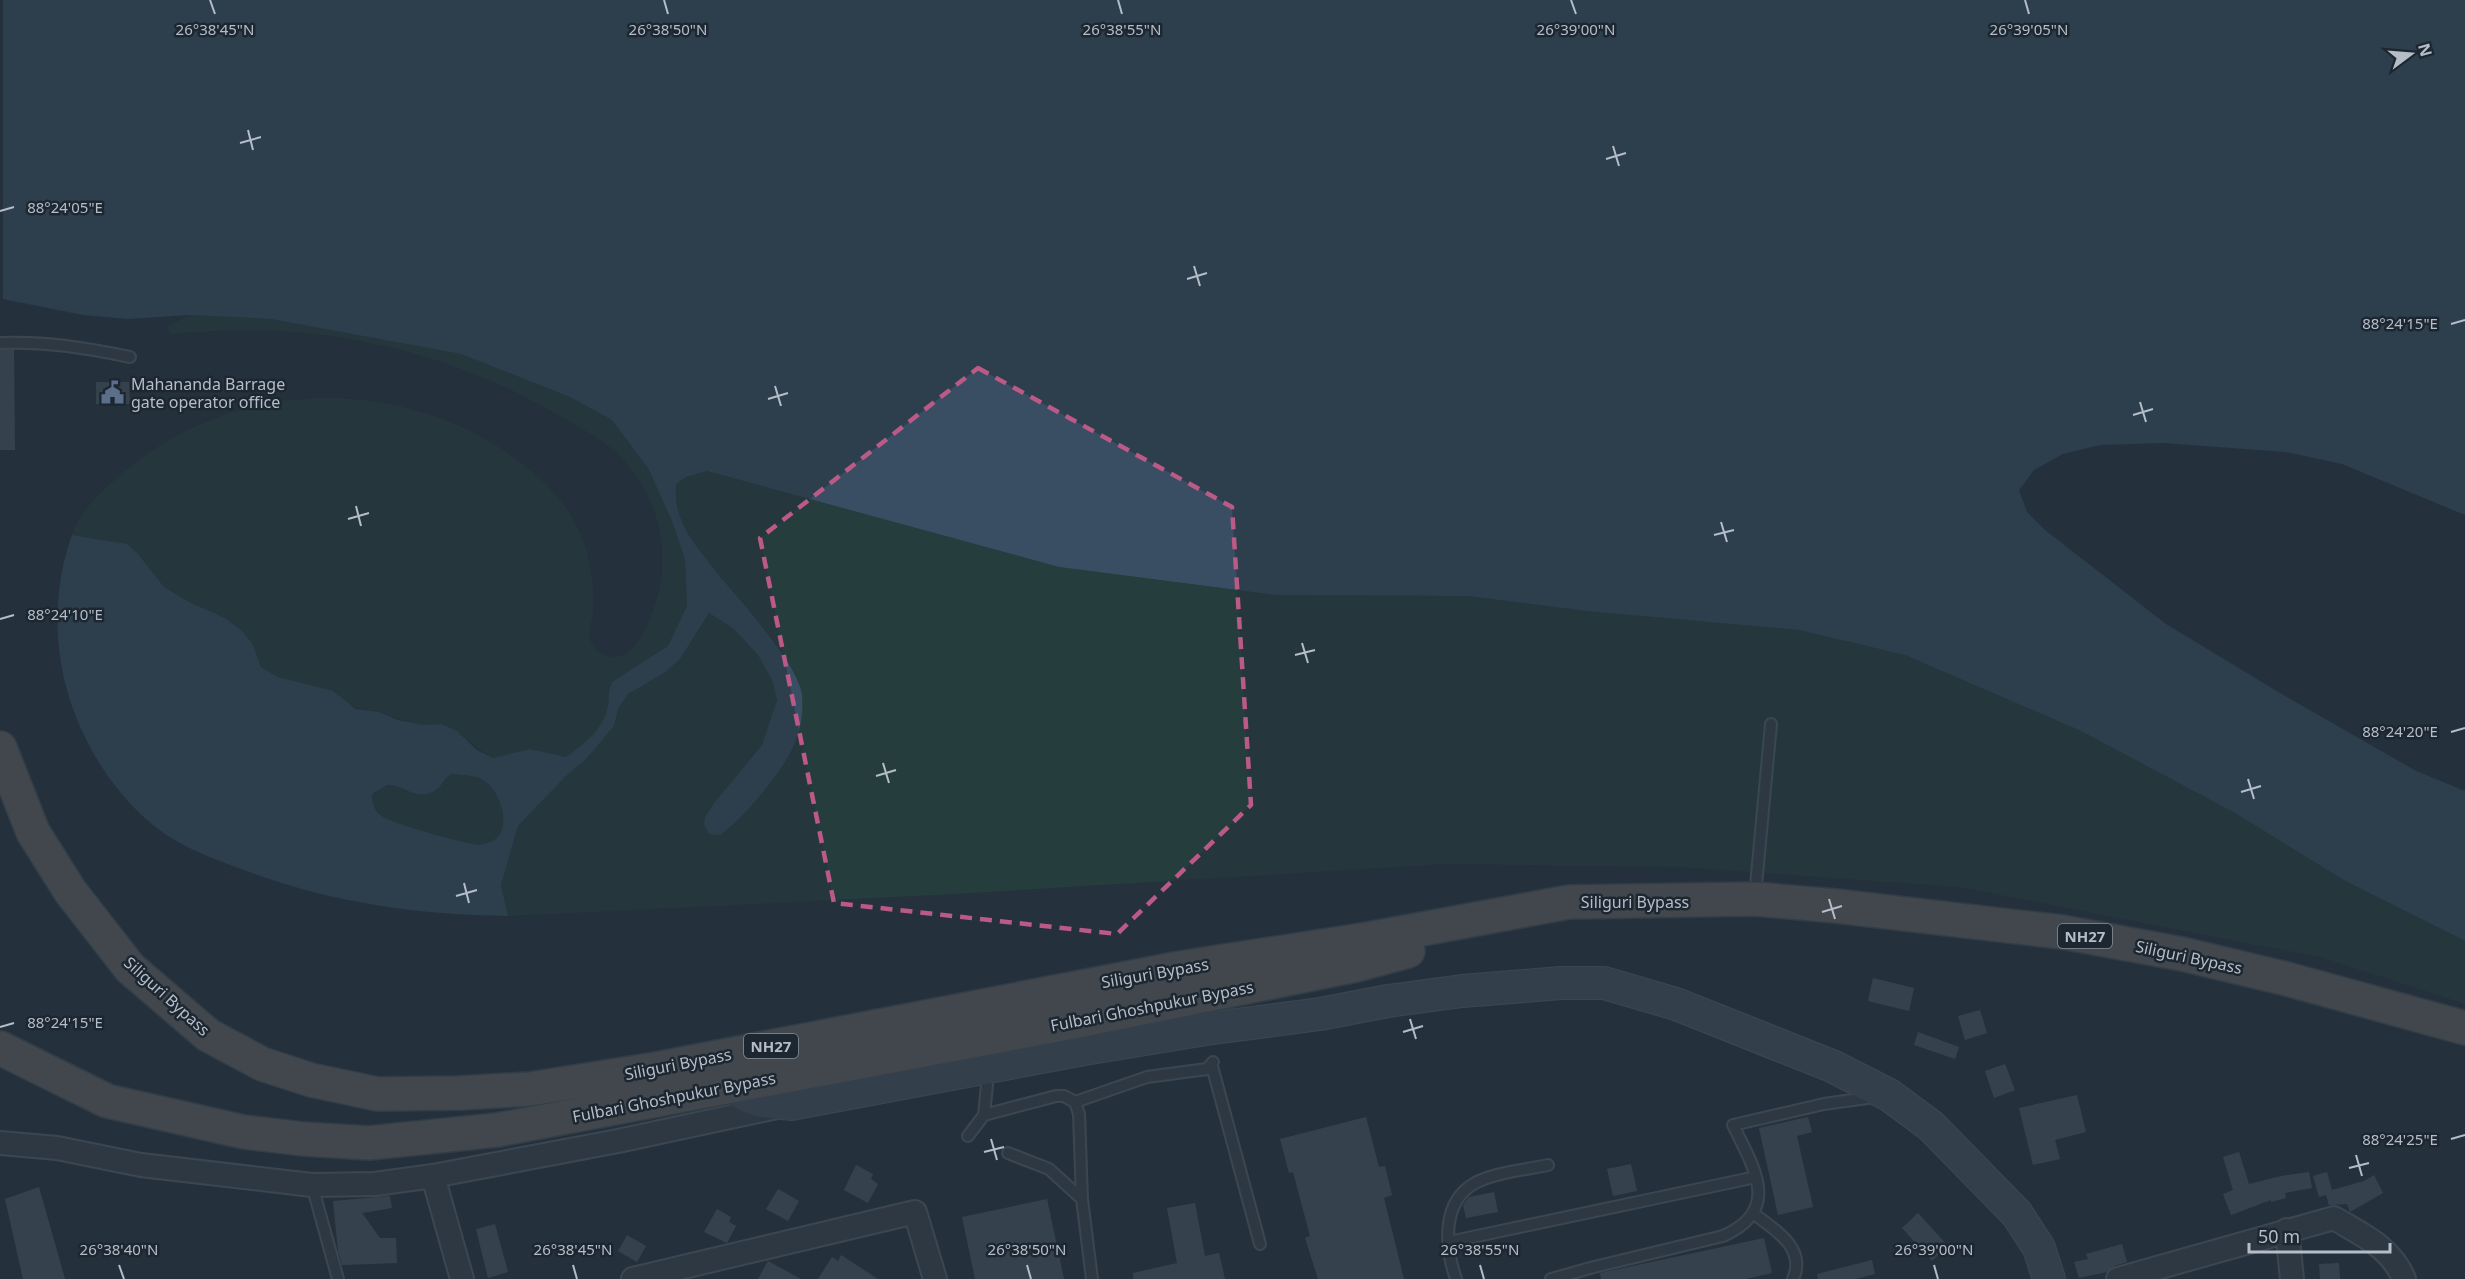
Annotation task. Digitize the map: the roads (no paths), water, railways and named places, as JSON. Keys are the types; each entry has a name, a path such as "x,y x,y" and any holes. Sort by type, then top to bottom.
{"highway":[{"name":"Siliguri Bypass","path":"0,748 33,832 70,891 130,968 208,1035 262,1064 311,1080 377,1094 459,1094 530,1089 656,1069 1180,968 1368,939 1569,902 1696,902 1755,899 2040,929 2182,954 2287,979 2465,1028"},
{"name":"Fulbari Ghoshpukur Bypass","path":"0,1048 107,1101 244,1132 303,1139 369,1143 497,1130 1068,1023 1356,965 1508,925 1562,916 1696,902"}],"main road":[{"path":"733,1086 747,1097 791,1104 974,1069 1206,1029 1320,1014 1462,991 1583,982 1604,983 1676,1004 1832,1066 1889,1095 1931,1126 2017,1214 2039,1248 2049,1279"}],"street":[{"path":"0,1143 47,1147 141,1165 312,1185 375,1184 433,1176 618,1141 791,1104"},
{"path":"433,1176 462,1279"},
{"path":"633,1279 915,1212 935,1279"},
{"path":"2118,1279 2334,1218 2386,1250 2393,1257 2404,1279"},
{"path":"2287,1230 2292,1279"}],"lane":[{"path":"0,343 24,342 85,348 130,357"},
{"path":"1755,899 1771,723"},
{"path":"1075,1102 1147,1077 1202,1070 1213,1064 1260,1244"},
{"path":"968,1136 984,1115 987,1085"},
{"path":"1551,1279 1594,1266 1723,1236 1742,1227 1754,1214 1759,1204 1760,1193 1756,1177 1732,1125 1824,1104 1889,1095"},
{"path":"984,1115 1056,1096 1064,1096 1075,1102 1079,1114 1082,1199 1092,1279"},
{"path":"1008,1153 1049,1169 1082,1199"},
{"path":"1456,1279 1448,1227 1456,1201 1463,1191 1491,1177 1548,1165"},
{"path":"1449,1242 1756,1177"},
{"path":"312,1185 338,1279"},
{"path":"1754,1214 1778,1232 1792,1247 1796,1257 1793,1279"}],"water":[{"path":"3,0 2465,0 2465,515 2342,464 2286,452 2163,443 2100,445 2063,454 2034,470 2019,490 2027,512 2045,530 2166,624 2416,771 2465,791 2465,941 2347,882 2235,813 2081,731 1905,655 1799,630 1587,611 1468,596 1275,595 1059,567 707,471 686,477 676,484 678,508 685,528 696,546 778,647 798,681 802,695 803,706 798,736 790,754 766,789 744,814 720,835 709,834 704,825 705,817 714,803 762,745 777,700 772,680 758,655 734,629 709,613 680,659 664,673 628,694 618,709 614,726 587,758 565,777 518,826 501,885 508,916 406,909 306,890 241,869 178,842 159,830 126,799 99,762 87,742 70,700 60,659 57,618 61,576 72,535 127,544 138,554 164,587 189,602 225,618 241,630 252,643 261,667 278,677 333,691 356,709 379,712 398,720 424,725 441,724 457,731 477,750 493,758 530,749 566,757 591,737 601,725 607,710 612,682 668,646 687,606 685,559 672,521 648,468 612,420 570,397 461,354 271,319 190,315 128,319 83,315 3,299","holes":["452,774 480,778 495,792 502,809 503,827 493,841 481,845 429,833 386,819 375,808 372,794 387,785 393,785 415,794 427,794 437,789"]}],"place":[{"name":"Mahananda Barrage gate operator office","path":"113,393"}]}
